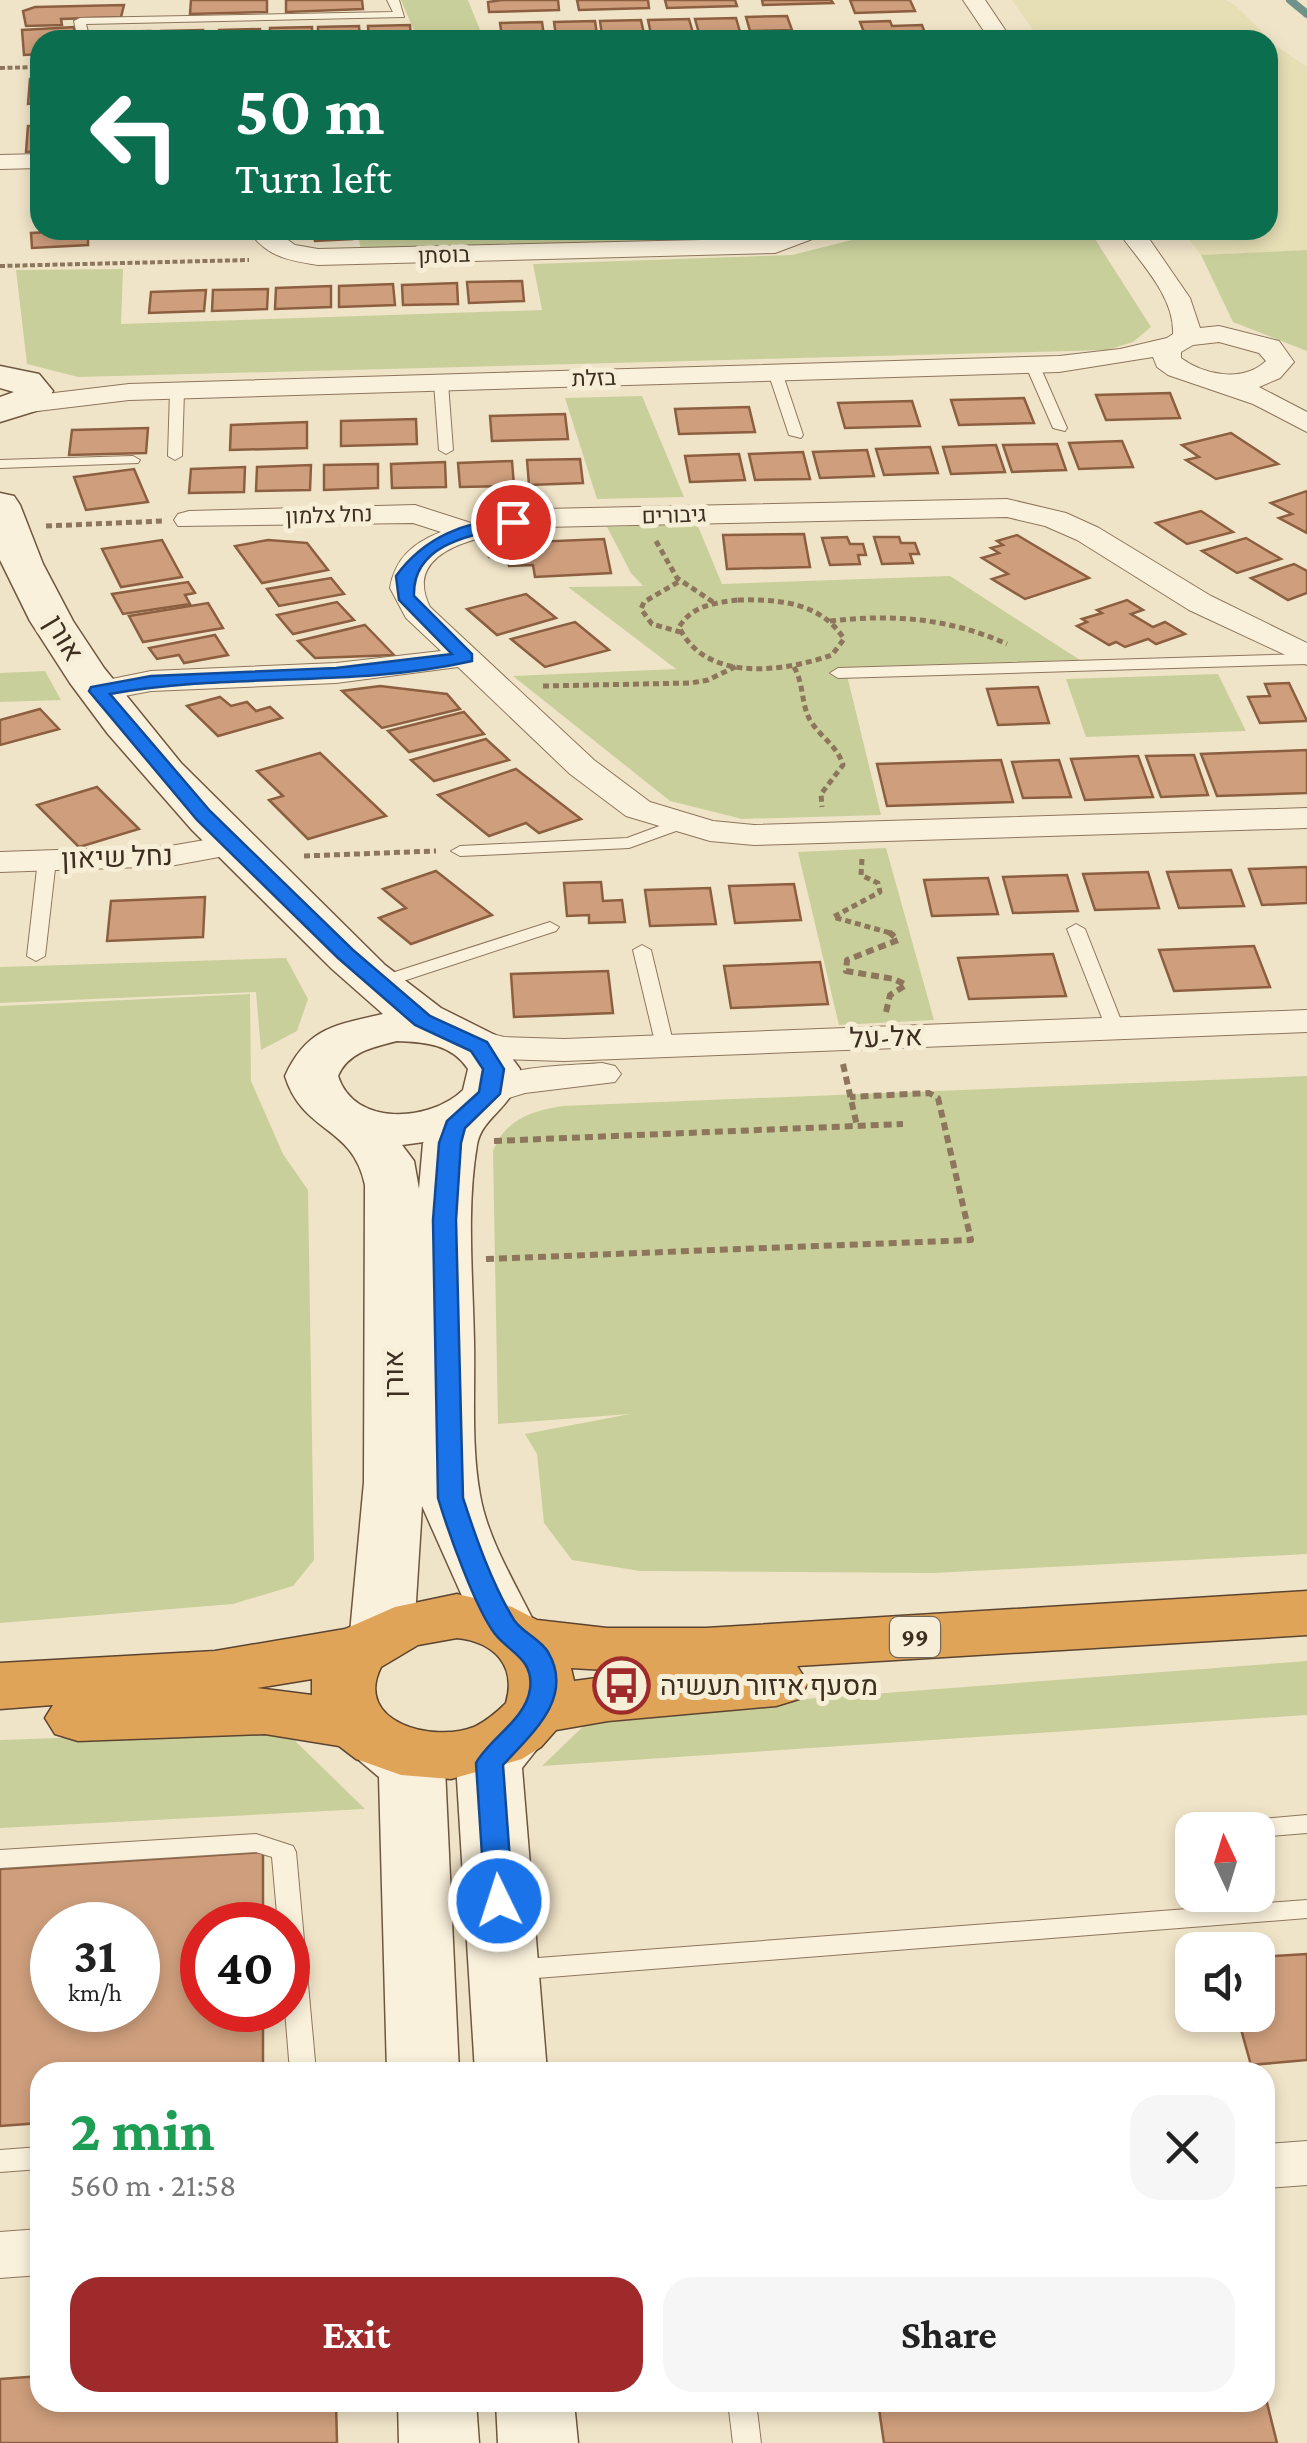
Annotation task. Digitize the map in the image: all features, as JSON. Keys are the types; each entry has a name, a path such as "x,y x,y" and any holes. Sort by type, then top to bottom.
{"highway":[{"name":"99","path":"0,1686 216,1673 372,1641 406,1622 457,1616 514,1634 607,1650 706,1650 1307,1613"},
{"path":"514,1634 536,1655 543,1672 544,1690 527,1721"},
{"path":"372,1641 349,1667 343,1687 347,1708 372,1735"},
{"name":"99","path":"0,1721 265,1711 372,1735 415,1754 442,1756 495,1745 527,1721 608,1698 1307,1646"}],"street":[{"path":"973,1 993,30"},
{"path":"0,162 30,161"},
{"path":"268,240 288,252"},
{"name":"בוסתן","path":"288,252 354,258 745,247 785,240"},
{"path":"1137,240 1181,306 1189,328 1165,356 1183,372"},
{"path":"1181,306 1278,354 1276,385 1300,419"},
{"name":"בזלת","path":"1046,364 1238,336"},
{"name":"בזלת","path":"10,395 1046,364 1183,372 1215,380"},
{"path":"1215,380 1250,380 1276,370"},
{"path":"1215,380 1300,419"},
{"name":"גיבורים","path":"1307,657 1200,603 1056,518 975,506 543,518 484,525 446,538 418,558 405,576 406,597 582,768 638,809 681,823 754,834 1307,818"},
{"name":"נחל צלמון","path":"189,520 396,513 430,517 467,531"},
{"name":"אורן","path":"4,520 45,607 98,691 173,782 370,976 423,1020 454,1034"},
{"path":"98,691 167,680 336,673 466,658"},
{"name":"נחל שיאון","path":"0,862 240,852"},
{"path":"350,1037 366,1016 370,976"},
{"name":"אל-על","path":"454,1034 504,1048 536,1049 1307,1021"},
{"path":"398,1026 454,1034 489,1058 494,1081 466,1118 414,1130 358,1126 317,1101 310,1084 314,1066 328,1050 350,1037 398,1026"},
{"name":"אל-על","path":"466,1118 520,1082 572,1075 846,1080 1307,1046"},
{"name":"אורן","path":"466,1118 445,1261 450,1498 462,1533 514,1634"},
{"name":"אורן","path":"358,1126 387,1160 392,1185 394,1482 372,1641"},
{"path":"510,2062 490,1763 527,1721"},
{"path":"372,1735 412,1768 423,2062"},
{"path":"1275,2166 1307,2164"},
{"path":"0,2255 30,2253"},
{"path":"437,2412 439,2443"},
{"path":"536,2412 538,2443"}],"lane":[{"path":"82,30 80,21 400,16 393,0"},
{"path":"1046,364 1060,428"},
{"path":"776,372 796,435"},
{"path":"441,383 446,450"},
{"path":"175,456 177,391"},
{"path":"0,464 133,460"},
{"path":"838,673 1307,657"},
{"name":"גיבורים","path":"460,850 629,843 681,823"},
{"path":"36,956 47,860"},
{"path":"370,976 550,926"},
{"path":"1076,928 1115,1028"},
{"path":"642,950 664,1046"},
{"path":"1275,1827 1307,1824"},
{"path":"0,1858 256,1843 284,1852 302,2062"},
{"path":"1275,1908 1307,1909"},
{"path":"504,1970 1175,1910"},
{"path":"0,2161 30,2159"},
{"path":"743,2412 747,2443"}],"path":[{"path":"0,68 30,67"},
{"path":"0,266 258,260 288,252"},
{"path":"648,515 665,567 679,582 714,603"},
{"path":"4,520 189,520"},
{"path":"679,582 655,594 642,610 652,624 680,632 689,648 703,658 738,666 794,667 818,661 840,649 844,639 830,621 777,600 714,603 685,616 680,632"},
{"path":"830,621 917,615 954,623 988,635 1042,667"},
{"path":"497,687 691,683 738,666"},
{"path":"794,667 804,682 809,719 840,752 843,764 821,794 830,832"},
{"path":"865,848 859,867 861,876 878,884 880,892 832,917 855,926 892,932 898,940 847,960 846,971 894,979 906,985 890,995 882,1029 886,1037"},
{"path":"240,852 460,850"},
{"path":"445,1261 971,1240 938,1098 929,1093 846,1080 857,1126"},
{"path":"466,1118 902,1124"}],"shaded area":[{"path":"1012,0 1226,0 1260,30 1033,30"},
{"path":"1278,47 1307,67 1307,250 1201,255 1190,240 1278,240"}],"green space":[{"path":"401,0 468,0 480,30 414,30"},
{"path":"359,240 667,240 575,246 361,250"},
{"path":"852,240 1096,240 1151,327 1133,342 1107,350 78,377 27,364 16,270 123,269 121,324 542,310 533,264 792,255"},
{"path":"1307,250 1307,351 1233,322 1201,255"},
{"path":"642,396 684,497 597,499 565,398"},
{"path":"697,524 722,584 950,576 1080,660 845,667 881,815 742,819 670,801 513,676 676,669 568,587 643,586 631,573 607,527"},
{"path":"45,671 61,700 0,702 0,673"},
{"path":"1218,674 1246,731 1086,737 1066,679"},
{"path":"886,848 934,1020 839,1025 798,852"},
{"path":"286,958 308,999 297,1031 261,1050 256,992 0,1003 0,967"},
{"path":"250,994 251,1081 283,1154 308,1190 314,1560 293,1586 233,1604 0,1623 0,1006"},
{"path":"1307,1076 1307,1554 933,1573 640,1571 572,1560 544,1523 537,1454 525,1434 630,1414 498,1424 493,1151 504,1132 520,1119 562,1106"},
{"path":"1307,1661 1307,1715 542,1766 595,1715"},
{"path":"284,1730 365,1809 0,1828 0,1740"}],"building":[{"path":"191,0 267,0 267,12 190,14"},
{"path":"286,0 362,0 363,9 286,12"},
{"path":"558,0 559,10 489,12 488,2"},
{"path":"577,0 648,0 649,8 579,10"},
{"path":"665,0 735,0 737,6 667,8"},
{"path":"762,0 831,0 833,3 763,5"},
{"path":"850,0 910,0 915,11 855,13"},
{"path":"124,5 121,17 61,19 62,25 26,26 23,11 35,7"},
{"path":"787,16 792,30 750,30 746,17"},
{"path":"736,18 739,30 698,30 695,19"},
{"path":"689,19 692,30 650,30 648,20"},
{"path":"641,20 643,30 601,30 600,21"},
{"path":"595,21 596,30 555,30 554,22"},
{"path":"542,22 543,30 501,30 500,23"},
{"path":"860,22 922,25 924,30 863,30"},
{"path":"410,25 410,30 368,30 368,26"},
{"path":"359,26 359,30 318,30"},
{"path":"74,27 74,30 30,30 30,55 24,55 22,30"},
{"path":"312,27 312,30 270,30"},
{"path":"28,126 30,126 30,152 26,152"},
{"path":"31,240 88,240 88,245 32,248"},
{"path":"522,281 524,301 469,303 467,282"},
{"path":"457,283 458,304 403,305 402,285"},
{"path":"393,284 395,305 339,307 339,286"},
{"path":"331,286 331,307 275,309 276,288"},
{"path":"268,289 267,309 212,311 213,290"},
{"path":"206,290 204,311 149,313 151,292"},
{"path":"1170,393 1180,418 1106,420 1096,395"},
{"path":"1024,398 1034,423 959,425 951,400"},
{"path":"912,401 920,426 845,428 838,403"},
{"path":"749,407 755,432 679,434 675,409"},
{"path":"565,414 568,439 492,441 490,416"},
{"path":"416,419 417,444 341,446 341,421"},
{"path":"307,422 307,448 230,450 231,425"},
{"path":"148,428 146,453 69,455 72,430"},
{"path":"1231,433 1278,464 1216,479 1186,460 1199,457 1182,445"},
{"path":"1122,441 1133,467 1079,469 1069,443"},
{"path":"1057,444 1066,470 1012,472 1003,445"},
{"path":"996,445 1005,472 951,474 943,447"},
{"path":"930,447 938,473 884,475 876,449"},
{"path":"867,450 874,476 820,478 813,452"},
{"path":"803,452 810,479 755,480 749,454"},
{"path":"739,454 745,480 690,482 685,456"},
{"path":"580,459 583,483 529,485 527,460"},
{"path":"512,461 514,486 460,487 458,463"},
{"path":"445,462 446,487 392,488 391,464"},
{"path":"378,464 378,488 324,490 324,465"},
{"path":"311,465 310,490 256,491 257,467"},
{"path":"245,467 244,492 189,493 191,469"},
{"path":"134,469 148,502 86,510 74,477"},
{"path":"1307,491 1307,533 1279,518 1292,514 1271,503"},
{"path":"1201,511 1233,532 1187,544 1156,523"},
{"path":"804,534 810,567 727,569 723,535"},
{"path":"1017,535 1089,578 1025,599 992,579 1008,574 982,558 999,553 991,548 1003,545 997,541"},
{"path":"847,537 850,544 863,544 866,555 858,555 860,564 830,565 822,538"},
{"path":"874,537 899,537 901,543 915,543 919,554 910,554 913,563 882,564"},
{"path":"1246,538 1281,559 1237,573 1202,551"},
{"path":"604,539 611,573 535,577 533,565 509,566 507,556 489,557 487,544"},
{"path":"162,540 182,577 121,587 102,549"},
{"path":"268,540 307,543 328,570 262,583 235,546"},
{"path":"1294,564 1307,571 1307,593 1288,600 1251,578"},
{"path":"331,578 344,594 279,606 267,589"},
{"path":"188,582 195,593 185,595 190,604 123,614 112,594"},
{"path":"526,594 556,618 497,635 467,609"},
{"path":"1127,600 1143,610 1131,614 1153,627 1165,622 1185,634 1156,644 1148,639 1125,647 1116,642 1109,645 1077,626 1087,622 1082,619 1102,613 1097,610"},
{"path":"337,602 354,620 293,634 277,615"},
{"path":"208,603 223,628 143,642 129,616"},
{"path":"575,622 609,650 545,667 511,639"},
{"path":"365,625 394,655 315,658 298,641"},
{"path":"215,635 228,655 184,663 179,655 157,659 149,648"},
{"path":"1289,683 1307,721 1260,723 1248,697 1270,696 1265,684"},
{"path":"380,686 447,694 460,709 382,728 342,691"},
{"path":"1038,687 1049,723 998,725 987,689"},
{"path":"220,697 231,706 247,702 256,711 270,707 282,718 218,736 187,706"},
{"path":"40,709 59,729 0,745 0,720"},
{"path":"464,712 484,734 409,752 388,731"},
{"path":"486,739 509,760 434,781 411,760"},
{"path":"1307,750 1307,793 1217,796 1201,754"},
{"path":"320,753 386,816 308,839 269,800 283,796 257,771"},
{"path":"1194,755 1208,795 1161,797 1146,756"},
{"path":"1138,756 1153,797 1085,800 1071,759"},
{"path":"1001,760 1013,802 887,806 877,764"},
{"path":"1059,760 1071,797 1023,798 1012,762"},
{"path":"516,769 581,819 539,833 526,823 489,836 438,795"},
{"path":"97,787 139,829 79,847 37,805"},
{"path":"1307,867 1307,903 1262,905 1249,869"},
{"path":"1231,870 1244,906 1179,908 1167,872"},
{"path":"436,871 492,915 411,944 379,918 406,908 383,889"},
{"path":"1148,872 1159,908 1095,910 1083,874"},
{"path":"1067,875 1078,911 1013,913 1003,877"},
{"path":"988,878 998,914 932,916 924,880"},
{"path":"601,882 603,901 622,900 625,922 589,923 589,915 567,916 564,883"},
{"path":"794,884 801,920 735,923 729,886"},
{"path":"710,888 716,924 650,926 645,890"},
{"path":"205,897 203,937 107,941 111,901"},
{"path":"1254,946 1270,987 1174,991 1159,950"},
{"path":"1053,954 1066,996 969,999 958,958"},
{"path":"820,962 828,1004 731,1008 724,966"},
{"path":"608,971 613,1013 514,1017 511,974"},
{"path":"263,1852 263,1902 180,1902 180,2032 263,2032 263,2062 30,2062 30,2124 0,2126 0,1869"},
{"path":"1307,1954 1307,2060 1250,2062 1242,2032 1275,2032 1275,1956"},
{"path":"30,2377 30,2412 336,2412 337,2443 0,2443 0,2379"},
{"path":"879,2412 1269,2412 1277,2443 884,2443"}],"waterway":[{"path":"1290,0 1307,14"}],"place":[{"name":"מסעף איזור תעשיה","path":"621,1685"}],"route":[{"path":"499,1901 490,1763 536,1711 544,1690 543,1672 536,1655 505,1628 450,1498 446,1458 444,1220 446,1175 455,1126 460,1117 489,1094 494,1069 479,1047 423,1020 362,970 204,816 98,691 151,681 336,673 466,658 406,597 405,576 418,558 446,538 484,525 513,522"}]}
